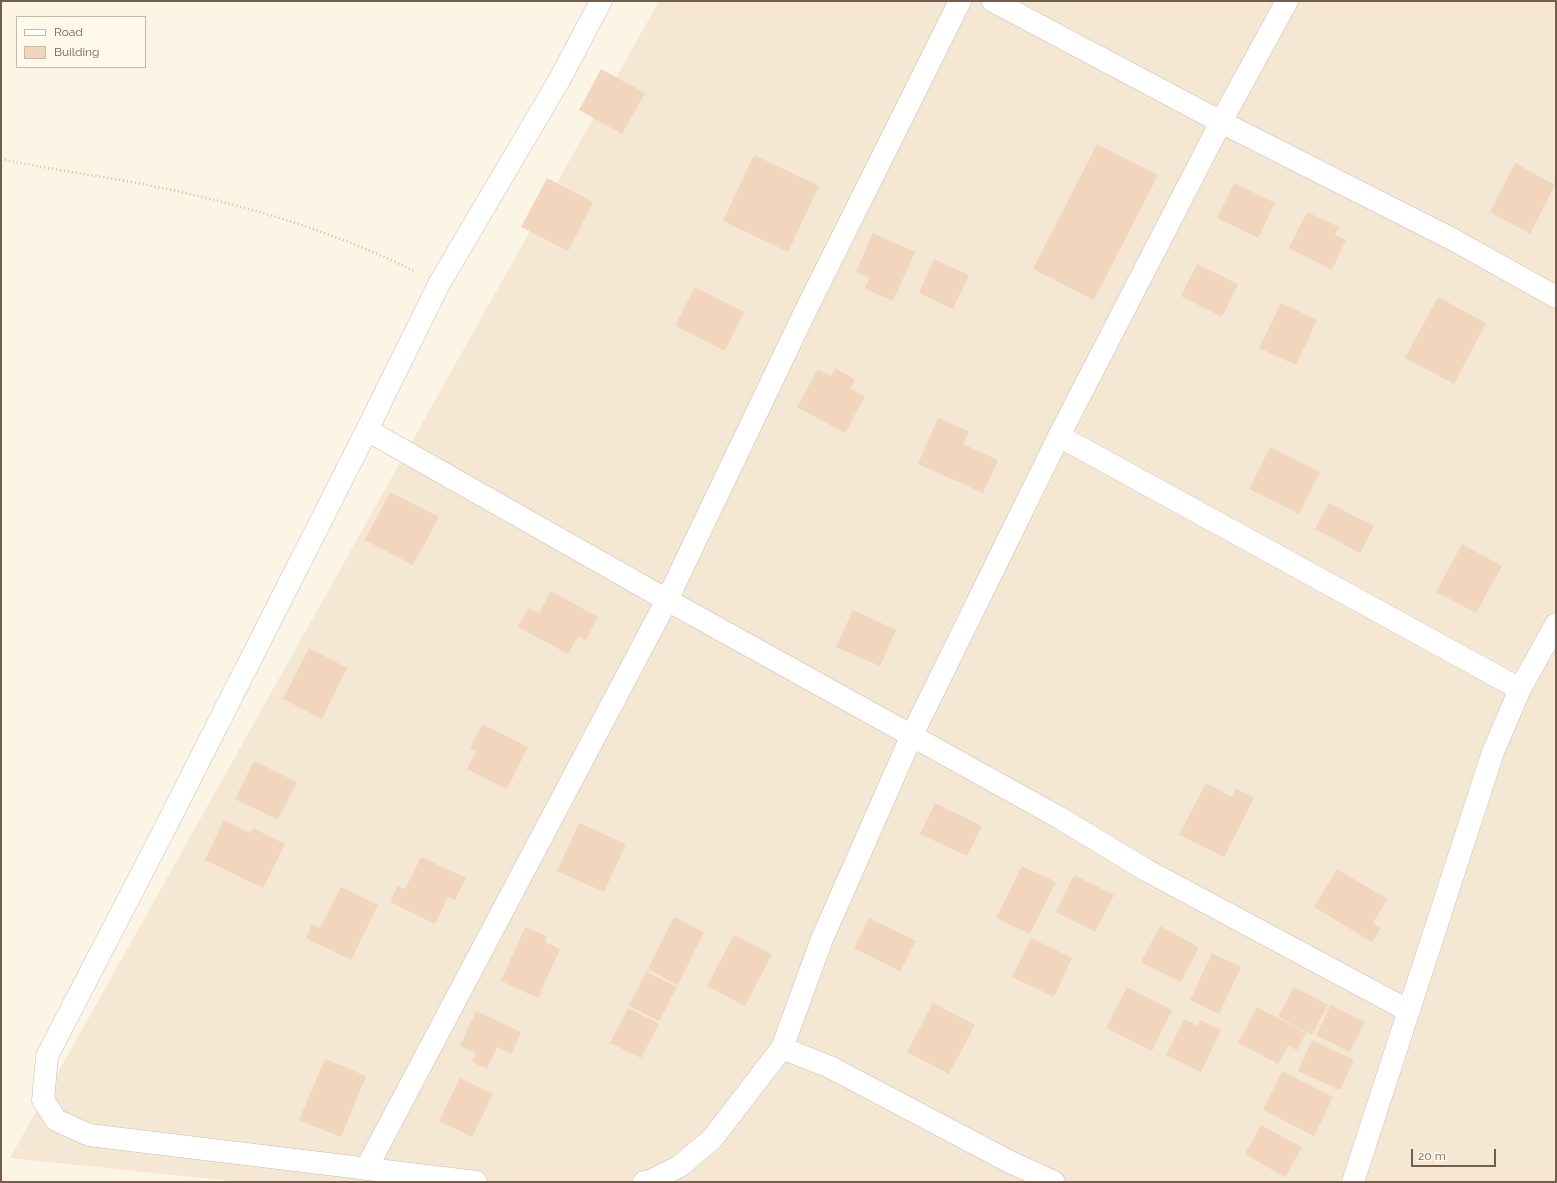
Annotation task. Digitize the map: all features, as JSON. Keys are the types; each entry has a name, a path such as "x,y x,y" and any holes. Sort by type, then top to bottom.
{"street":[{"path":"476,1182 89,1135 56,1120 43,1100 47,1056 164,831 367,430 439,284 561,77 601,1"},
{"path":"366,1169 668,600 804,314 960,1"},
{"path":"993,1 1221,122 1452,239 1556,297"},
{"path":"648,1182 680,1166 712,1139 782,1048 822,939 912,735 1059,436 1221,122 1287,1"},
{"path":"367,430 668,600 1060,818 1146,870 1409,1011"},
{"path":"1059,436 1520,689"},
{"path":"1353,1182 1494,752 1520,689 1556,624"},
{"path":"782,1048 830,1068 1010,1162 1054,1182"}],"path":[{"path":"1,160 142,184 258,212 314,230 369,251 439,284"}],"shaded area":[{"path":"659,1 1556,1 1556,1182 240,1182 10,1158"}],"building":[{"path":"601,69 645,93 622,134 579,110"},
{"path":"1097,144 1158,175 1094,300 1033,269"},
{"path":"754,155 819,186 788,252 723,221"},
{"path":"1515,163 1555,185 1530,234 1490,212"},
{"path":"547,178 593,202 568,251 521,227"},
{"path":"1234,183 1275,203 1258,238 1217,218"},
{"path":"1307,212 1339,227 1335,235 1346,240 1332,270 1289,248"},
{"path":"873,233 915,252 893,301 865,289 869,278 856,272"},
{"path":"934,259 969,275 953,309 919,293"},
{"path":"1197,264 1238,284 1222,317 1181,296"},
{"path":"695,287 744,312 725,351 675,326"},
{"path":"1438,297 1486,323 1454,384 1405,358"},
{"path":"1281,303 1317,320 1296,365 1259,348"},
{"path":"835,368 855,379 850,389 865,396 845,433 797,407 818,369 831,376"},
{"path":"938,418 969,431 963,444 998,460 983,493 918,464"},
{"path":"1270,447 1320,472 1299,514 1249,489"},
{"path":"390,492 439,517 413,565 365,540"},
{"path":"1329,503 1374,526 1360,553 1315,529"},
{"path":"1462,544 1502,566 1476,613 1436,592"},
{"path":"551,591 598,617 586,640 578,636 568,654 518,627 529,608 539,613"},
{"path":"853,610 896,630 880,666 836,647"},
{"path":"309,648 347,668 322,719 283,699"},
{"path":"482,724 528,747 507,789 467,769 476,751 470,748"},
{"path":"254,761 297,782 278,820 235,799"},
{"path":"1206,783 1232,797 1236,789 1254,798 1224,857 1179,835"},
{"path":"935,803 982,826 967,856 920,834"},
{"path":"224,820 250,833 253,828 285,844 263,888 205,860"},
{"path":"579,823 626,844 604,892 557,871"},
{"path":"421,857 466,878 455,900 448,897 435,924 390,902 398,886 405,889"},
{"path":"1022,866 1056,882 1030,934 996,918"},
{"path":"1337,869 1387,899 1373,923 1381,928 1372,942 1314,907"},
{"path":"1074,875 1114,895 1095,932 1056,912"},
{"path":"341,887 378,905 351,960 306,938 312,924 320,928"},
{"path":"674,917 704,932 678,985 648,969"},
{"path":"869,918 916,941 900,971 854,948"},
{"path":"1160,926 1199,947 1181,982 1141,962"},
{"path":"525,927 547,936 545,942 560,949 538,998 501,981"},
{"path":"734,935 772,954 745,1006 707,986"},
{"path":"1031,938 1072,958 1054,997 1012,977"},
{"path":"1212,953 1241,967 1219,1014 1190,1000"},
{"path":"646,972 677,987 659,1021 629,1006"},
{"path":"1127,987 1172,1010 1152,1051 1106,1028"},
{"path":"1294,987 1328,1005 1312,1035 1278,1017"},
{"path":"933,1003 975,1025 949,1074 907,1052"},
{"path":"1331,1005 1365,1022 1350,1052 1316,1035"},
{"path":"1257,1007 1306,1033 1297,1050 1288,1046 1278,1064 1238,1043"},
{"path":"628,1008 659,1024 641,1058 610,1043"},
{"path":"476,1011 521,1032 511,1054 497,1047 487,1069 472,1062 476,1054 460,1046"},
{"path":"1184,1019 1198,1026 1200,1020 1221,1030 1201,1072 1166,1055"},
{"path":"1312,1040 1354,1060 1340,1090 1298,1071"},
{"path":"325,1059 366,1076 341,1137 299,1120"},
{"path":"1282,1071 1333,1097 1314,1136 1263,1110"},
{"path":"460,1078 493,1094 472,1137 439,1121"},
{"path":"1261,1125 1302,1147 1285,1177 1245,1154"}]}
